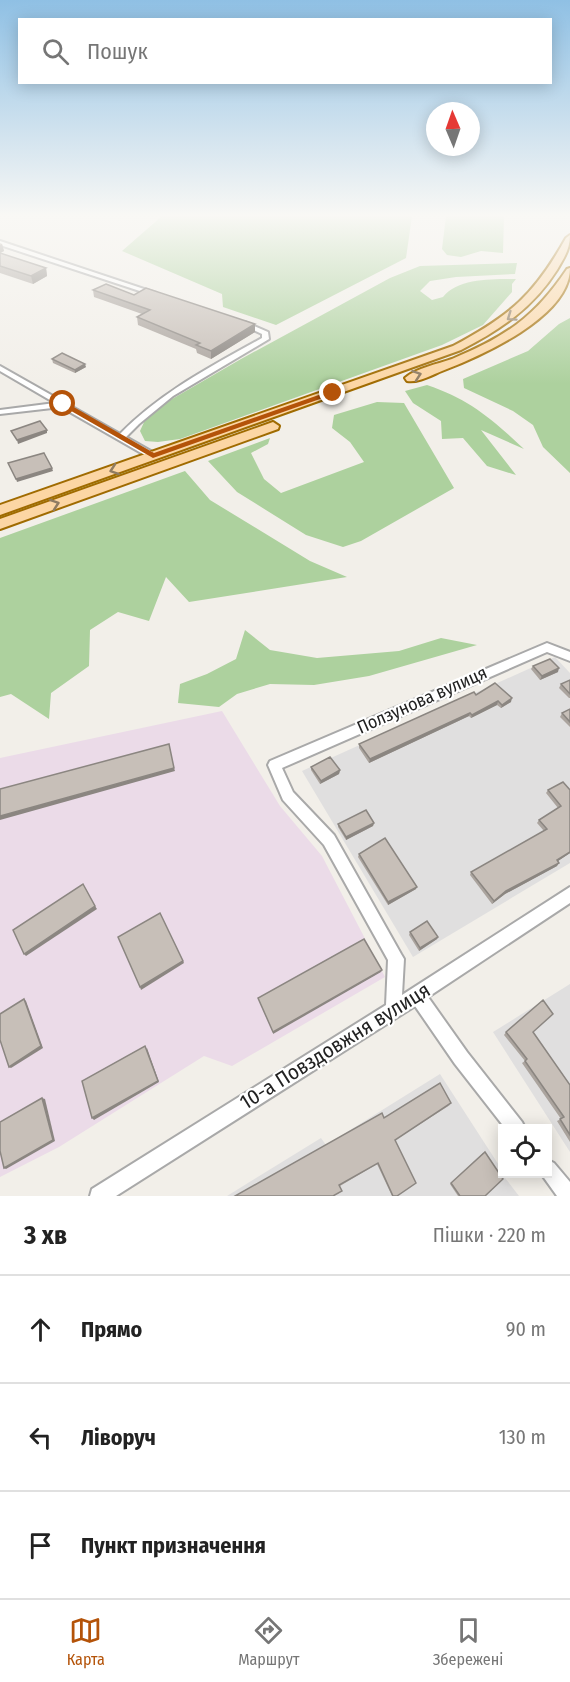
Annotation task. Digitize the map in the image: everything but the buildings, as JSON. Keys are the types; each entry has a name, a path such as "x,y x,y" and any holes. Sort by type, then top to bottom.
{"main road":[{"path":"0,510 457,348 494,330 519,312 533,298 551,272"},
{"path":"0,524 467,358 513,333 538,315 556,294 570,272"}],"street":[{"path":"87,272 160,296"},
{"path":"121,438 159,401 265,339 267,333 236,321"},
{"path":"0,368 153,456"},
{"path":"0,412 63,404"},
{"name":"Ползунова вулиця","path":"394,1009 396,959 329,840 288,796 274,765 547,647 570,657"},
{"name":"10-а Повздовжня вулиця","path":"99,1196 417,995 570,894"},
{"path":"417,995 460,1058 513,1124"},
{"path":"552,1174 569,1196"}],"shaded area":[{"path":"555,657 570,673 570,863 413,957 302,771"},
{"path":"222,711 280,806 322,856 385,977 232,1066 204,1056 59,1147 0,1177 0,758"},
{"path":"570,984 570,1152 493,1032"},
{"path":"440,1074 498,1164 498,1178 505,1178 519,1196 227,1196 321,1138 326,1145"}],"green space":[{"path":"170,272 379,272 276,325 223,307 222,294"},
{"path":"405,272 515,272 515,274 456,277 430,281 420,291 432,300 443,297 457,286 466,283 516,279 512,284 512,292 483,325 442,345 180,439 145,441 140,431 145,420 160,406 390,278"},
{"path":"570,318 570,473 543,447 533,425 513,411 464,388 463,379 528,351 559,324"},
{"path":"427,385 468,403 524,449 481,430 516,475 487,466 463,438 442,439 441,421 413,403 405,391"},
{"path":"377,402 404,403 454,488 361,541 343,547 306,535 237,492 208,461 270,438 268,444 251,453 264,479 281,493 364,462 350,442 332,428 334,415"},
{"path":"129,469 132,470 128,474 0,518 0,514"},
{"path":"185,471 210,500 310,561 347,577 189,602 166,577 149,621 118,612 90,630 89,666 51,693 49,719 11,694 0,697 0,538"},
{"path":"245,630 270,650 317,658 399,651 441,638 477,645 369,676 314,685 270,684 237,694 219,707 178,703 180,684 207,674 236,659"}],"route":[{"path":"63,404 153,456 333,393"}]}
